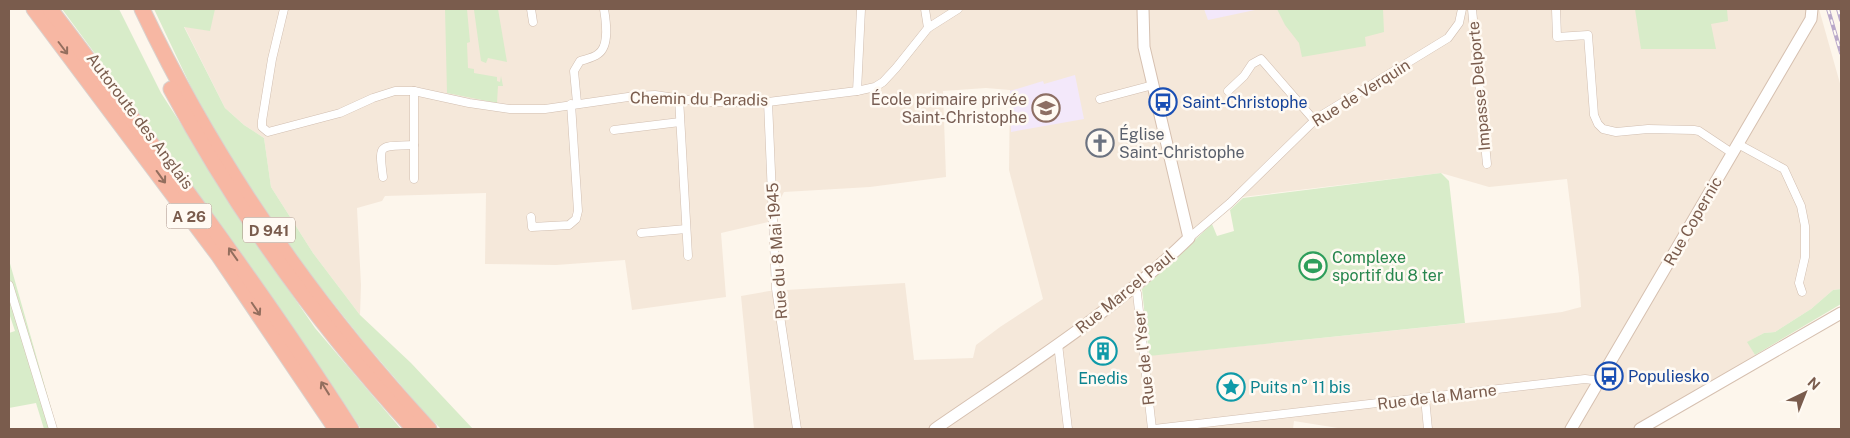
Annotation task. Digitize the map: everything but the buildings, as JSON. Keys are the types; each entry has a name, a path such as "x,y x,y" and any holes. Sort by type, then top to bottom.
{"highway":[{"name":"Autoroute des Anglais","path":"34,9 219,256 336,429"},
{"name":"Autoroute des Anglais","path":"50,9 163,158 228,248 314,371 351,429"},
{"name":"D 941","path":"131,9 193,130 241,208 292,283 343,348 414,429"},
{"name":"D 941","path":"142,9 202,125 272,235 351,341 393,391 429,429"}],"street":[{"name":"Chemin du Paradis","path":"284,9 272,59 262,121 262,127 266,131 290,127 340,113 395,91 414,91 469,103 510,109 545,109 635,96 655,95 702,102 768,102 857,91 875,87 883,82 928,28 958,9"},
{"path":"531,9 533,22"},
{"path":"531,217 532,227 569,224 576,219 578,211 574,71 580,61 594,57 603,49 605,42 604,9"},
{"path":"857,91 861,9"},
{"path":"926,9 928,28"},
{"path":"1143,9 1144,47 1190,238"},
{"name":"Rue de Verquin","path":"1190,238 1237,196 1314,120 1448,38 1457,28 1462,9"},
{"name":"Impasse Delporte","path":"1472,9 1487,164"},
{"path":"1556,9 1557,37 1588,35 1594,115 1598,124 1603,129 1616,132 1639,130 1700,131 1735,149 1777,164 1784,169 1801,206 1805,226 1805,257 1799,283 1802,292"},
{"name":"Rue Copernic","path":"1571,429 1811,19 1812,10"},
{"path":"1228,90 1244,76 1252,64 1261,59 1314,120"},
{"path":"1100,99 1153,85"},
{"path":"414,91 414,179"},
{"path":"679,98 688,256"},
{"name":"Rue du 8 Mai 1945","path":"768,102 776,289 797,429"},
{"path":"614,130 680,122"},
{"path":"383,177 380,155 384,148 414,145"},
{"path":"641,233 686,229"},
{"name":"Rue Marcel Paul","path":"935,429 1112,306 1190,238"},
{"path":"9,285 53,429"},
{"name":"Rue de l'Yser","path":"1134,288 1137,292 1153,429"},
{"path":"1640,429 1841,313"},
{"path":"1058,344 1068,429"},
{"name":"Rue de la Marne","path":"1153,429 1585,379 1592,380 1598,384"},
{"path":"1425,398 1428,429"},
{"path":"1581,414 1583,429"},
{"path":"1234,420 1235,429"}],"shaded area":[{"path":"177,9 1819,9 1841,87 1841,289 1833,290 1811,309 1775,332 1764,333 1748,342 1755,355 1752,364 1640,429 1344,429 1294,421 1293,429 754,429 741,296 769,291 905,283 914,360 973,358 976,345 1043,299 1009,170 1010,90 986,88 943,91 946,177 870,187 784,192 768,222 721,233 726,297 632,310 625,260 556,265 485,264 486,193 385,196 382,201 357,208 361,285 360,315 313,253 271,187 264,138 244,125 225,108","holes":["1441,173 1489,187 1567,179 1581,307 1562,312 1505,319 1145,356 1134,288 1237,196 1242,197"]},
{"path":"1204,9 1255,9 1255,10 1208,20"},
{"name":"École primaire privée Saint-Christophe","path":"1075,75 1084,119 1011,132 1010,91 1043,81 1044,84"}],"green space":[{"path":"62,9 119,9 161,93 275,270 315,328 401,429 361,429 252,269"},
{"path":"154,9 215,9 210,31 184,27 225,108 244,125 264,138 271,187 313,253 360,315 411,363 473,429 441,429 423,411 364,342 298,259 227,152 192,89"},
{"path":"445,9 467,9 470,42 467,43 468,68 474,69 474,73 497,77 497,81 500,82 501,76 503,86 498,86 497,103 447,93"},
{"path":"498,9 507,62 488,58 486,63 481,61 474,10"},
{"path":"1277,9 1383,9 1384,32 1365,37 1366,46 1302,57 1299,43 1285,25"},
{"path":"1635,9 1727,9 1728,21 1711,24 1716,49 1641,49"},
{"name":"Complexe sportif du 8 ter","path":"1441,173 1449,181 1465,323 1149,356 1142,289 1212,224 1217,236 1234,231 1230,210 1243,198"},
{"path":"9,260 57,429 44,429 36,403 9,408 9,333 15,331 9,313"},
{"path":"1841,289 1841,304 1755,355 1747,342 1764,333 1775,332 1811,309 1833,290"}],"railway":[{"path":"1828,9 1841,53"},
{"path":"1838,9 1841,20"}],"place":[{"name":"Saint-Christophe","path":"1163,102"},
{"name":"École primaire privée Saint-Christophe","path":"1046,108"},
{"name":"Église Saint-Christophe","path":"1100,143"},
{"name":"Complexe sportif du 8 ter","path":"1313,266"},
{"name":"Enedis","path":"1103,351"},
{"name":"Populiesko","path":"1609,376"},
{"name":"Puits n° 11 bis","path":"1231,387"}]}
